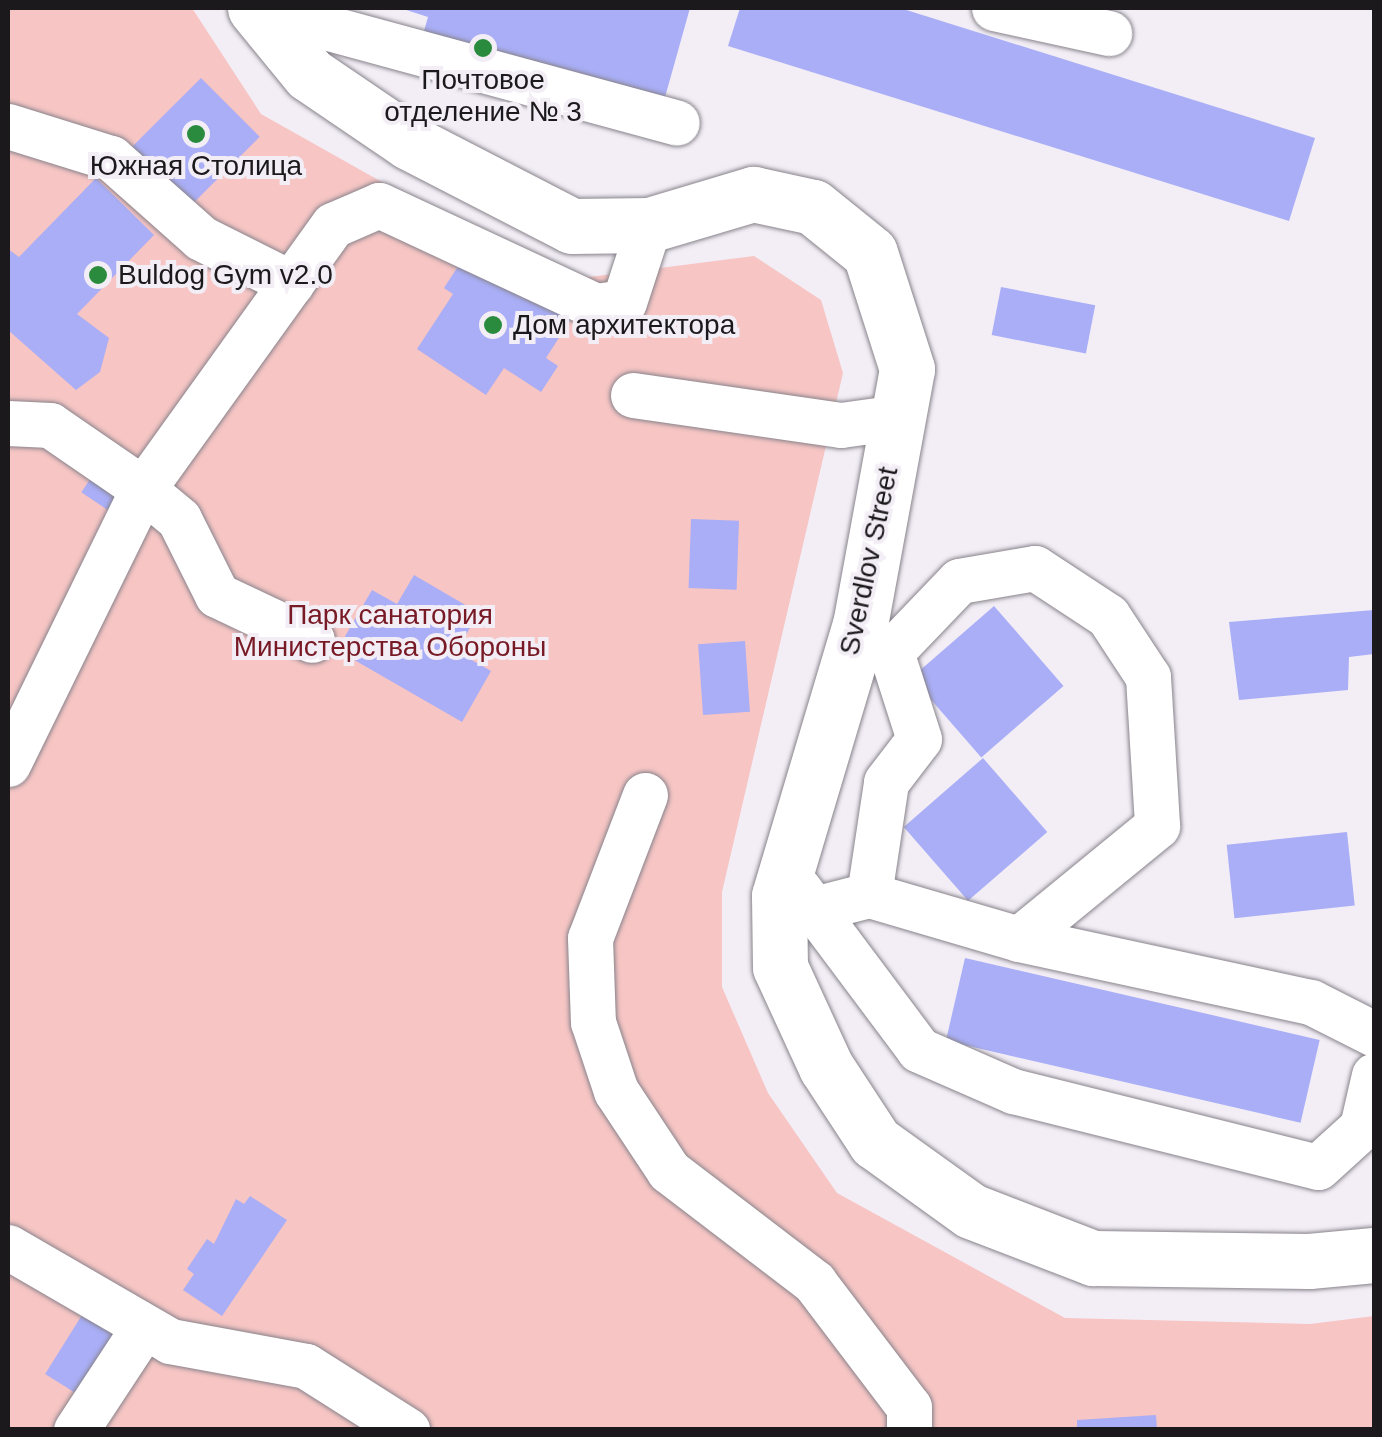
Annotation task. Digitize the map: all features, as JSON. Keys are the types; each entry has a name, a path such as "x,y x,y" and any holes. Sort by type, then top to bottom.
{"main road":[{"name":"Sverdlov Street","path":"255,8 309,74 409,142 572,226 649,225 753,194 813,207 870,252 907,369 860,624 780,967 826,1066 875,1142 970,1212 1093,1258 1310,1261 1374,1255"}],"lane":[{"path":"255,8 677,123"},
{"path":"994,8 1109,33"},
{"path":"8,126 112,158 201,238 291,283"},
{"path":"8,764 142,489 333,225 379,205 596,306 624,302 649,225"},
{"path":"633,395 841,425 898,418"},
{"path":"8,423 50,425 142,489 179,519 217,595 312,640"},
{"path":"869,895 886,782 919,739 891,652 959,581 1036,568 1108,616 1148,677 1157,826 1019,939"},
{"path":"645,796 590,938 593,1022 616,1091 669,1171 814,1282 909,1407 910,1430"},
{"path":"799,890 869,895 1019,939 1311,1002 1374,1034"},
{"path":"799,890 919,1050 1012,1091 1318,1166 1362,1127 1374,1075"},
{"path":"8,1247 144,1328 217,1355 306,1366 407,1430"},
{"path":"76,1430 144,1328"}],"green space":[{"name":"Парк санатория Министерства Обороны","path":"8,8 192,8 261,114 558,281 754,256 821,300 843,373 722,892 722,987 768,1093 837,1193 1065,1318 1310,1324 1374,1316 1374,1429 8,1430"}],"building":[{"path":"400,8 690,8 662,108 420,45 428,17"},
{"path":"740,8 900,8 1315,138 1289,221 728,46"},
{"path":"201,78 260,137 187,210 128,151"},
{"path":"96,178 154,235 77,314 109,338 100,372 76,390 8,330 8,249 19,257"},
{"path":"468,251 571,319 546,358 558,366 541,392 504,368 486,395 417,349 453,294 444,288"},
{"path":"1001,287 1095,305 1086,353 992,335"},
{"path":"97,469 135,495 119,518 81,492"},
{"path":"691,519 739,521 737,590 689,588"},
{"path":"414,575 479,613 456,651 491,671 462,722 337,650 372,590 397,604"},
{"path":"994,606 1064,686 981,758 912,678"},
{"path":"1374,610 1374,654 1349,657 1348,690 1239,700 1229,622"},
{"path":"745,641 750,712 703,715 698,644"},
{"path":"983,758 1047,832 968,901 904,827"},
{"path":"1347,832 1355,906 1234,918 1227,845"},
{"path":"965,958 1320,1040 1301,1123 946,1041"},
{"path":"250,1196 287,1220 222,1316 183,1290 194,1274 187,1269 207,1239 214,1244 236,1199 244,1204"},
{"path":"87,1307 129,1333 87,1400 45,1374"},
{"path":"1156,1415 1157,1430 1077,1430 1077,1420"}],"place":[{"name":"Почтовое отделение № 3","path":"483,48"},
{"name":"Южная Столица","path":"196,134"},
{"name":"Buldog Gym v2.0","path":"98,275"},
{"name":"Дом архитектора","path":"493,325"}]}
